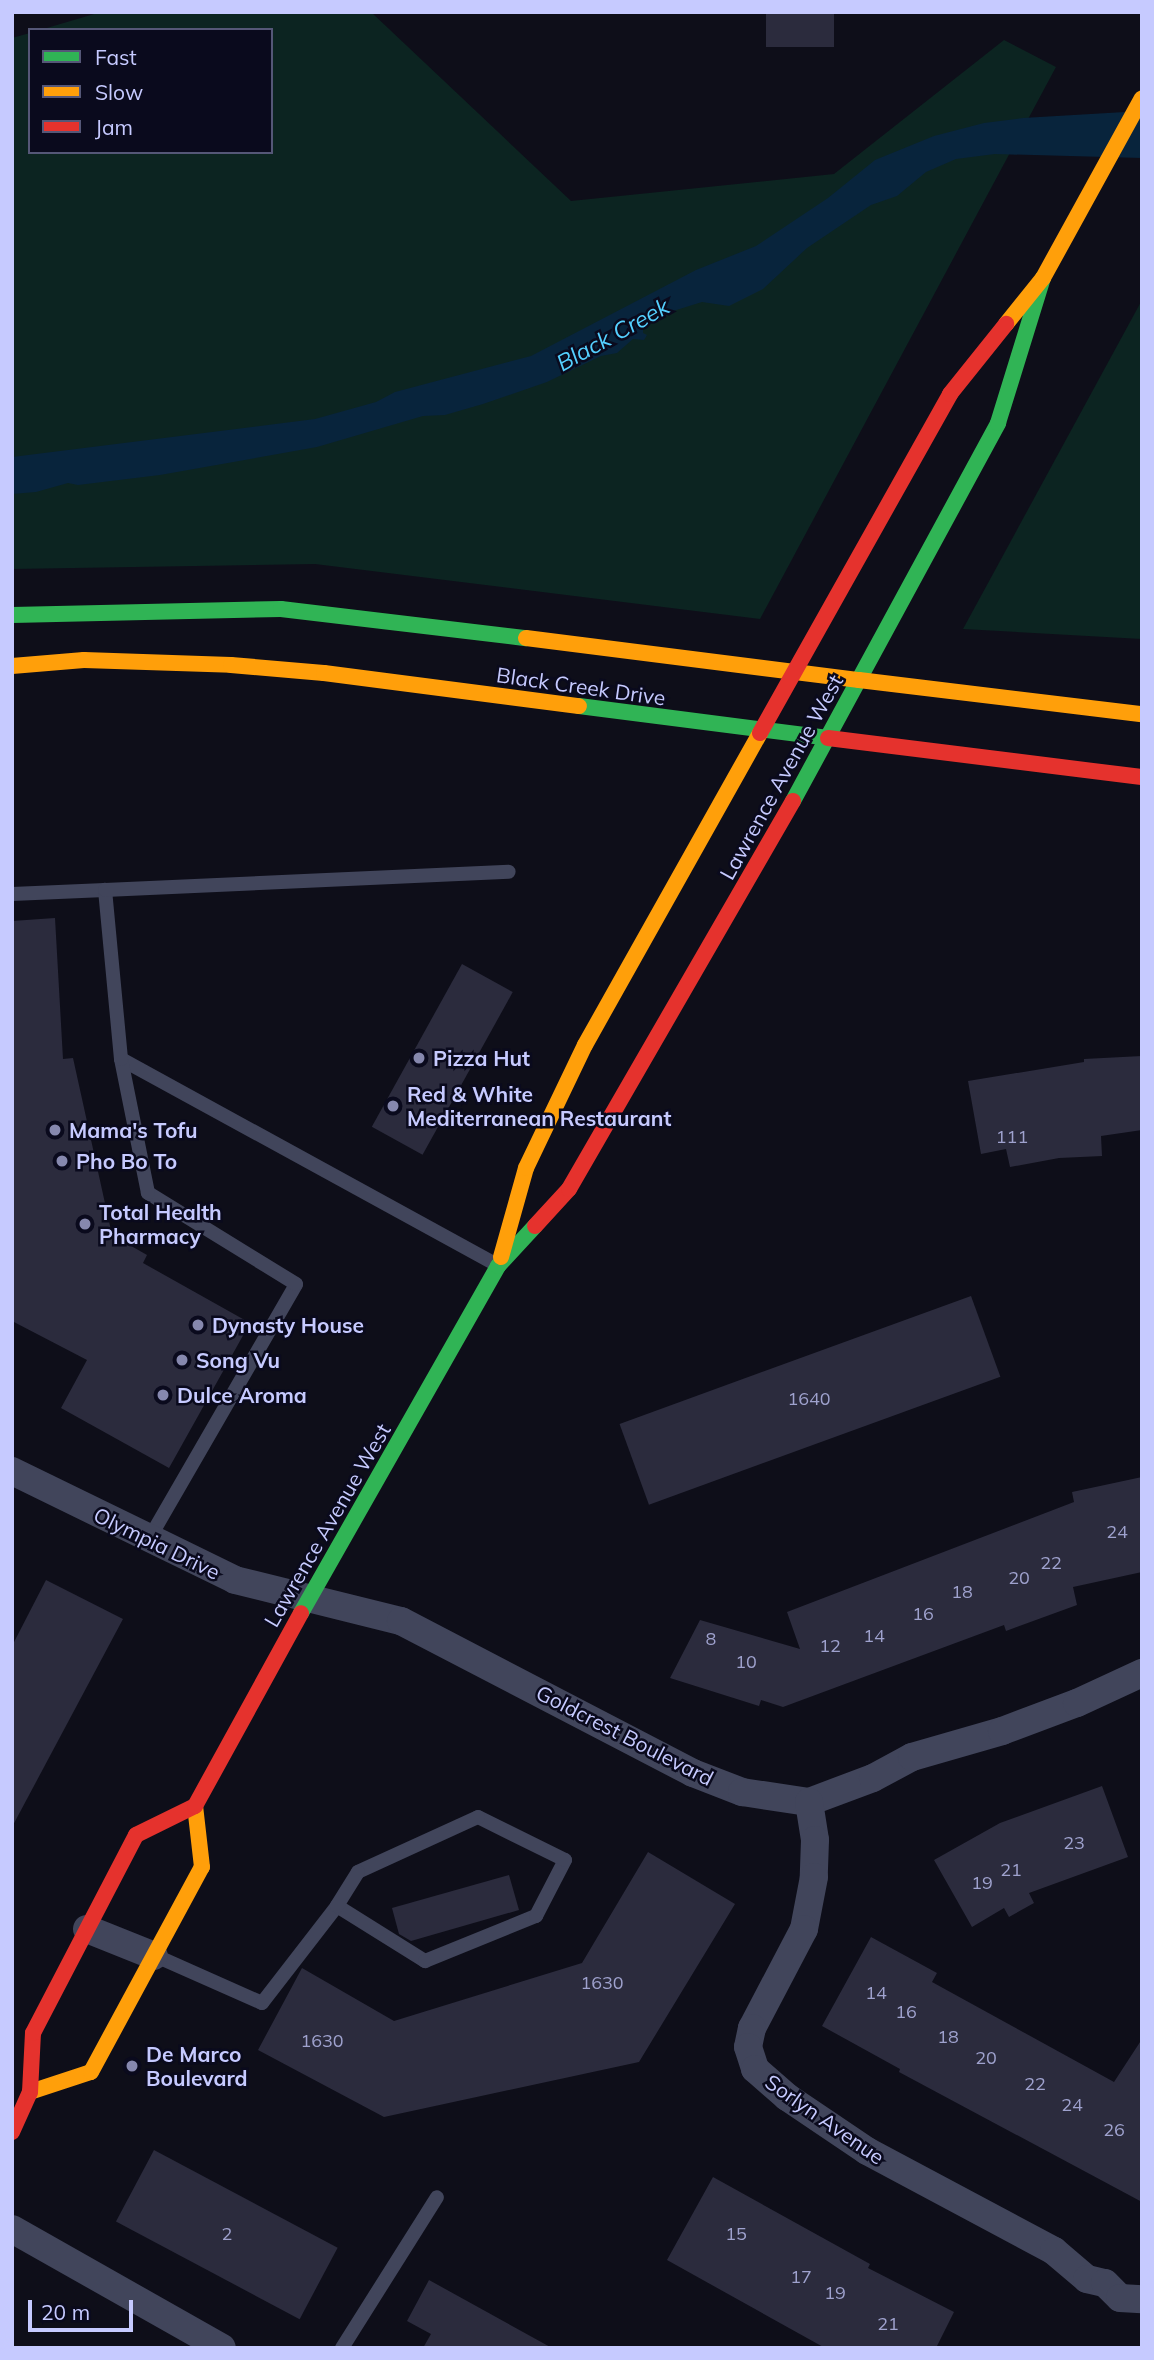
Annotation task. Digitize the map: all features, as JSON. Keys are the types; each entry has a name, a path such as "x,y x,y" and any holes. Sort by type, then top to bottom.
{"main road":[{"name":"Lawrence Avenue West","path":"498,1266 526,1168 585,1045 950,394 1043,278 1142,98"},
{"name":"Lawrence Avenue West","path":"195,1806 309,1598 498,1266 569,1188 828,738 998,423 1043,278"},
{"name":"Black Creek Drive","path":"12,615 281,609 429,624 1142,714"},
{"name":"Black Creek Drive","path":"12,666 84,660 231,665 324,673 761,731 1142,777"},
{"path":"12,2132 30,2092 33,2033 136,1835 195,1806 202,1867 91,2072 30,2092"}],"street":[{"name":"Olympia Drive","path":"12,1471 235,1580 309,1598"},
{"name":"Goldcrest Boulevard","path":"309,1598 401,1621 693,1773 742,1792 809,1802 873,1778 912,1757 1002,1731 1077,1703 1142,1672"},
{"name":"Sorlyn Avenue","path":"809,1802 815,1840 814,1877 804,1929 752,2028 748,2047 755,2069 787,2096 867,2151 1054,2251 1087,2279 1105,2283 1120,2298 1142,2299"},
{"path":"87,1929 155,1956"},
{"path":"12,2229 222,2348"}],"lane":[{"path":"12,894 509,872"},
{"path":"105,890 121,1059 148,1193 296,1284 149,1539"},
{"path":"121,1059 498,1266"},
{"path":"155,1956 262,2003 337,1906 358,1872 478,1817 565,1860 536,1916 425,1961 337,1906"},
{"path":"342,2348 437,2197"}],"green space":[{"path":"101,12 371,12 571,201 834,174 1004,40 1056,67 760,619 315,564 12,569 12,38 28,34 28,154 273,154 273,28 47,28"},
{"path":"1142,300 1142,639 963,629"}],"water":[{"name":"Black Creek","path":"1142,111 1142,158 995,154 956,159 926,172 897,196 871,205 807,248 763,289 729,306 702,302 670,312 643,328 643,333 647,335 644,340 633,339 617,353 601,356 547,382 483,404 445,415 423,416 317,447 160,475 78,485 68,483 36,492 12,494 12,457 315,419 376,402 395,392 531,356 696,270 756,246 828,198 875,160 934,136 984,123 1023,118"}],"building":[{"path":"766,12 834,12 834,47 766,47"},
{"path":"55,918 63,1059 73,1058 112,1235 147,1255 143,1263 250,1323 169,1468 61,1408 87,1360 12,1321 12,921"},
{"path":"462,964 513,992 423,1155 372,1127"},
{"path":"1142,1056 1142,1130 1101,1136 1102,1156 1059,1158 1010,1167 1006,1149 981,1154 968,1081 1084,1062 1084,1059"},
{"path":"971,1296 1000,1377 649,1505 620,1424"},
{"path":"1142,1477 1142,1572 1073,1587 1077,1605 1006,1631 1004,1625 783,1707 761,1700 759,1706 670,1678 700,1620 800,1649 787,1612 1074,1502 1072,1492"},
{"path":"46,1580 123,1619 12,1827 12,1646"},
{"path":"1102,1786 1128,1857 1029,1893 1034,1903 1009,1917 1004,1908 972,1927 934,1860 1000,1823"},
{"path":"648,1852 735,1904 639,2062 384,2117 258,2050 302,1968 394,2021 582,1963"},
{"path":"509,1875 519,1910 411,1941 399,1934 392,1908"},
{"path":"871,1937 937,1973 932,1982 1114,2082 1142,2039 1142,2202 899,2072 900,2069 822,2026"},
{"path":"154,2150 338,2248 300,2319 116,2222"},
{"path":"713,2177 870,2264 868,2268 954,2312 936,2348 825,2348 667,2260"},
{"path":"429,2280 552,2348 423,2348 431,2334 407,2321"}],"traffic: fast":[{"path":"793,801 998,423 1043,278"},
{"path":"12,615 281,609 526,638"},
{"path":"579,706 828,738"},
{"path":"301,1613 498,1266 535,1226"}],"traffic: slow":[{"path":"1006,324 1043,278 1142,98"},
{"path":"526,638 859,680"},
{"path":"12,666 84,660 231,665 324,673 579,706"},
{"path":"859,680 1142,714"},
{"path":"501,1257 526,1168 585,1045 760,733"},
{"path":"30,2092 91,2072 202,1867 195,1806"}],"traffic: jam":[{"path":"760,733 950,394 1006,324"},
{"path":"828,738 1142,777"},
{"path":"535,1226 569,1189 793,801"},
{"path":"12,2132 30,2092 33,2033 136,1835 195,1806 301,1613"}],"place":[{"name":"Pizza Hut","path":"419,1058"},
{"name":"Red & White Mediterranean Restaurant","path":"393,1106"},
{"name":"Mama's Tofu","path":"55,1130"},
{"name":"Pho Bo To","path":"62,1161"},
{"name":"Total Health Pharmacy","path":"85,1224"},
{"name":"Dynasty House","path":"198,1325"},
{"name":"Song Vu","path":"182,1360"},
{"name":"Dulce Aroma","path":"163,1395"},
{"name":"De Marco Boulevard","path":"132,2066"}]}
